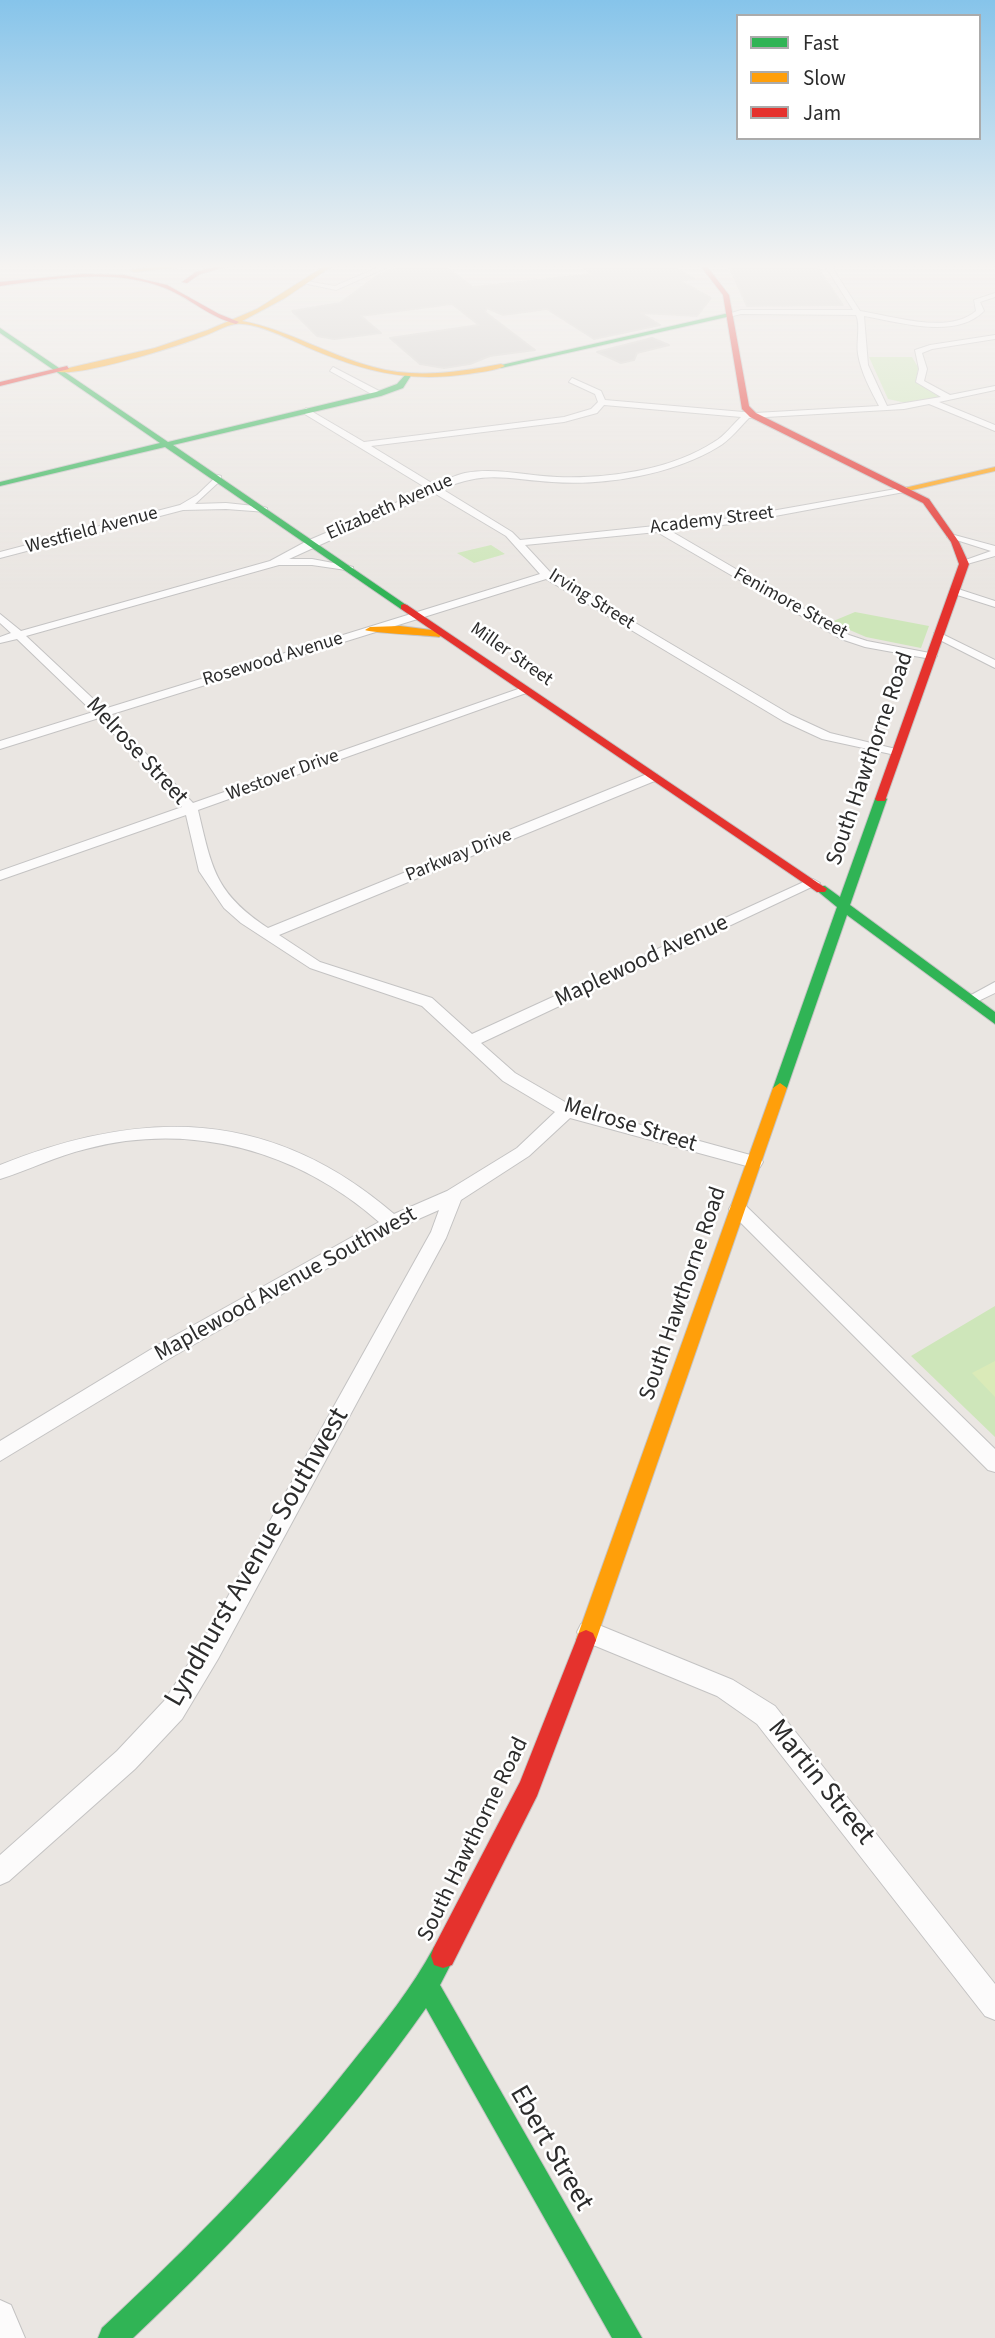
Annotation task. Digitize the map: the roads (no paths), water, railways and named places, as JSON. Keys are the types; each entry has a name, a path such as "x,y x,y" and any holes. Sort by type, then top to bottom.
{"main road":[{"path":"0,384 50,373"},
{"name":"Miller Street","path":"63,373 652,777 808,880 995,1019"},
{"path":"395,373 409,376 464,373"},
{"path":"738,373 743,403 753,415 931,505 964,564"},
{"path":"0,484 378,394 400,386 409,376"},
{"path":"904,489 995,468"},
{"name":"South Hawthorne Road","path":"112,2338 204,2252 340,2101 427,1986 529,1788 589,1632 964,564"},
{"path":"370,630 387,615 393,599"},
{"path":"370,630 400,629 446,635"},
{"path":"808,880 854,875"},
{"path":"834,935 876,929"},
{"name":"Ebert Street","path":"427,1986 628,2338"}],"street":[{"path":"341,373 378,394"},
{"path":"868,373 877,398 884,408"},
{"path":"922,373 920,382 949,398"},
{"path":"572,380 598,393 602,402"},
{"path":"602,402 753,415 884,408 931,402 995,388"},
{"path":"362,445 576,417 594,411 602,402"},
{"path":"931,402 995,428"},
{"name":"Irving Street","path":"306,411 509,534 547,575 787,718 826,736 896,753"},
{"name":"Elizabeth Avenue","path":"274,563 311,543 459,477 483,473 562,480 631,472 695,456 716,445 741,421 753,415"},
{"path":"735,429 755,425 781,428"},
{"name":"Westfield Avenue","path":"183,507 200,497 218,478"},
{"name":"Academy Street","path":"519,543 750,518 904,489"},
{"name":"Westfield Avenue","path":"0,555 183,507 226,506 264,510"},
{"name":"Fenimore Street","path":"658,528 845,637 931,656"},
{"path":"950,535 995,551"},
{"path":"964,564 995,551"},
{"name":"Elizabeth Avenue","path":"0,640 274,563 303,561 349,569"},
{"name":"Rosewood Avenue","path":"0,745 547,575"},
{"path":"955,591 995,604"},
{"name":"Melrose Street","path":"0,617 101,713 191,809 200,854 216,888 229,905 267,934 316,965 395,989 427,1002 509,1077 567,1111 754,1162"},
{"path":"938,635 995,665"},
{"name":"Westover Drive","path":"0,876 525,690"},
{"name":"Parkway Drive","path":"267,934 652,777"},
{"name":"Maplewood Avenue","path":"471,1041 808,880"},
{"path":"970,1000 995,987"},
{"name":"Maplewood Avenue Southwest","path":"0,1452 165,1351 392,1223 453,1195 523,1152 567,1111"},
{"path":"0,1172 47,1152 85,1140 152,1132 216,1134 264,1145 318,1169 351,1189 392,1223"},
{"name":"Lyndhurst Avenue Southwest","path":"0,1872 126,1760 173,1710 210,1651 440,1233 453,1195"},
{"path":"738,1209 995,1463"},
{"name":"Martin Street","path":"589,1632 725,1688 766,1715 995,2006"},
{"path":"0,2316 9,2338"}]}
